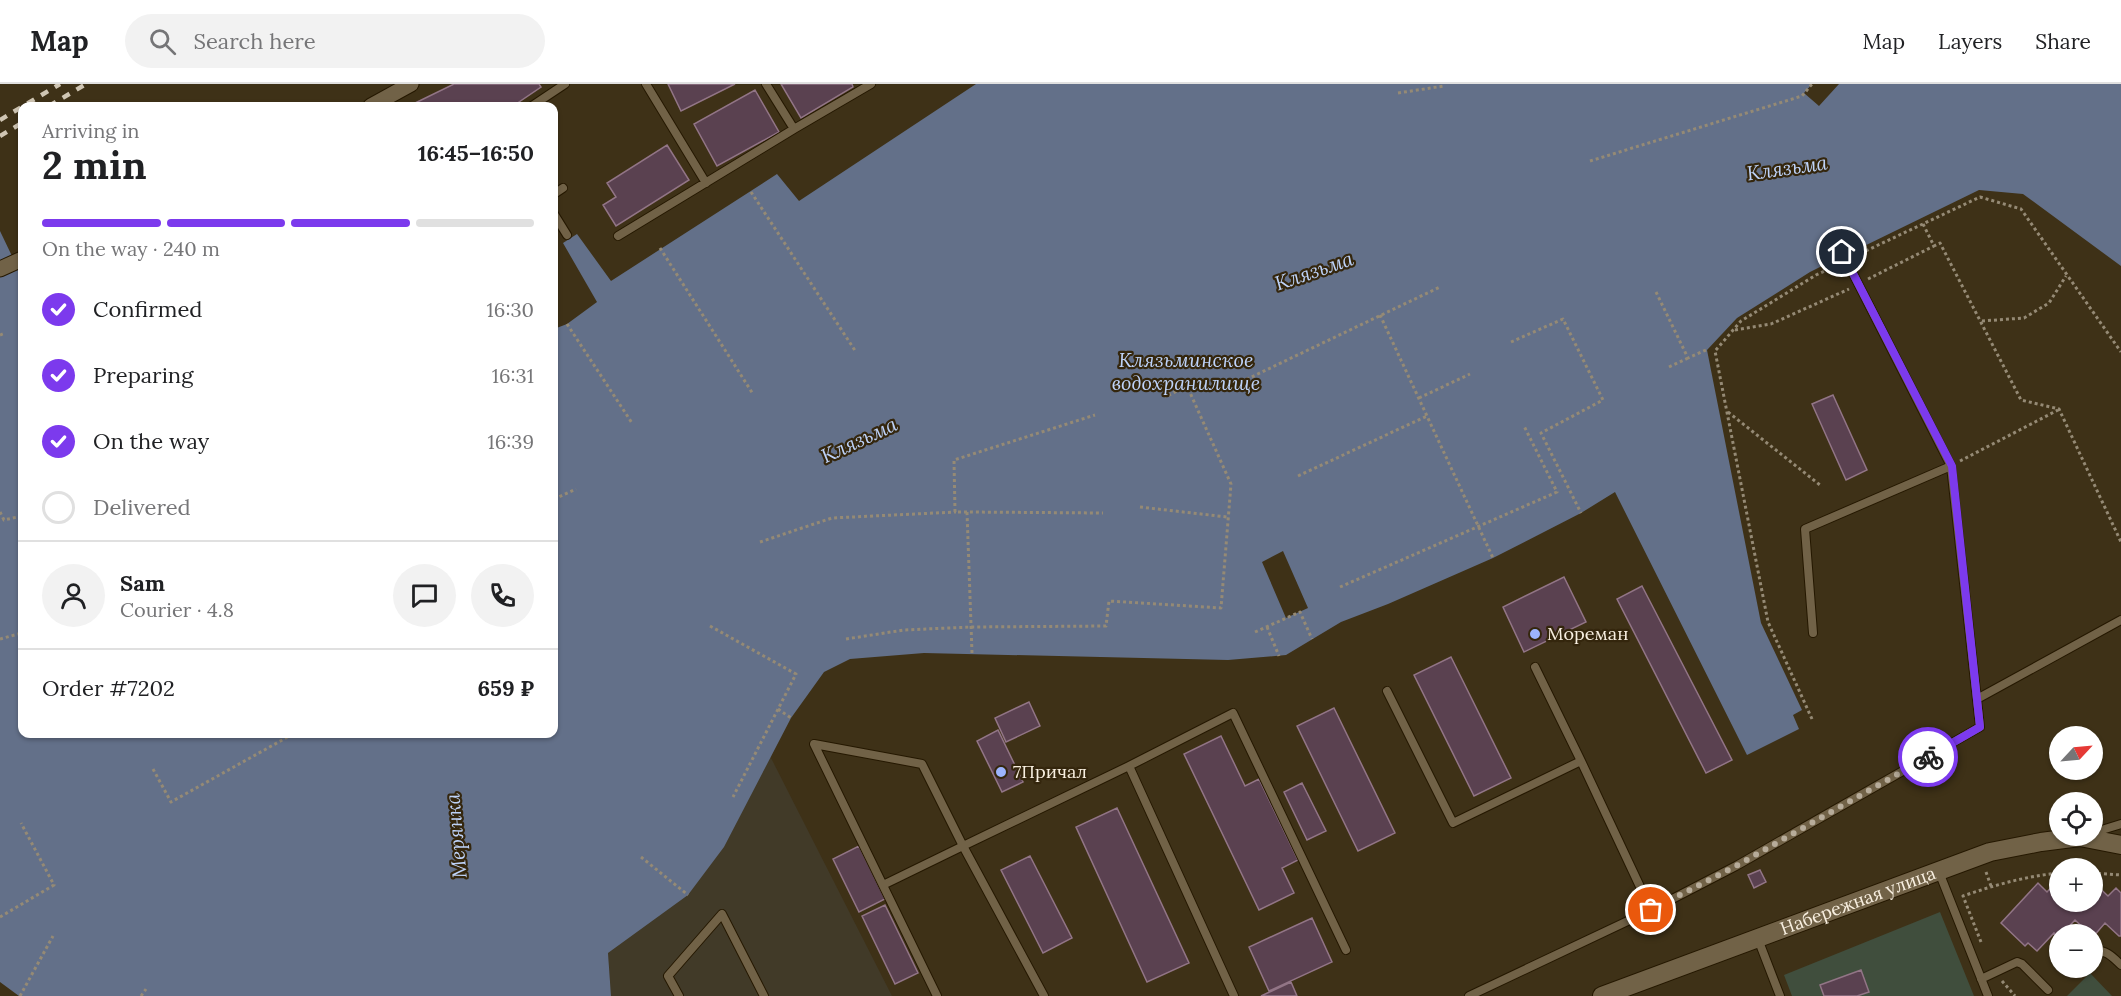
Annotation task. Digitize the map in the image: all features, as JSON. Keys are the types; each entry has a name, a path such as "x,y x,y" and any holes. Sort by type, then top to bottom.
{"street":[{"path":"378,102 411,84"},
{"path":"0,269 18,261"},
{"name":"Набережная улица","path":"2103,840 2121,845"},
{"name":"Набережная улица","path":"1602,996 1938,870 1990,852 2049,841"}],"lane":[{"path":"538,102 565,84"},
{"path":"646,84 706,183"},
{"path":"766,84 794,129"},
{"path":"618,236 871,84"},
{"path":"558,191 563,188"},
{"path":"558,220 567,235"},
{"path":"1469,996 1651,910 1736,866 1980,727 1952,466 1842,252"},
{"path":"1813,633 1805,529 1952,466"},
{"path":"1977,699 2121,620"},
{"path":"1535,667 1651,910"},
{"path":"1387,691 1453,823 1581,761"},
{"path":"883,885 1233,713 1346,951"},
{"path":"937,996 814,744 922,764 963,846 1044,996"},
{"path":"1129,766 1234,996"},
{"path":"2103,830 2121,824"},
{"path":"1938,870 1988,996"},
{"path":"680,996 668,976 722,914 764,996"},
{"path":"1758,939 1780,996"},
{"path":"2103,952 2121,964"},
{"path":"1981,979 2016,962 2022,964 2048,990"}],"path":[{"path":"1418,84 1419,90"},
{"path":"1590,161 1802,96 1812,84"},
{"path":"1398,93 1444,86"},
{"path":"751,192 855,352"},
{"path":"1812,719 1768,622 1715,351 1741,321 1797,287 1847,260 1980,197 2021,208 2066,276 2121,352"},
{"path":"1923,224 1934,246"},
{"path":"1733,331 1771,324 1941,243 2022,400 2060,409"},
{"path":"660,248 753,394"},
{"path":"1982,321 2024,318 2049,303 2066,276"},
{"path":"1241,382 1440,286"},
{"path":"1656,292 1688,358"},
{"path":"1380,315 1493,558"},
{"path":"1511,342 1563,319 1603,400 1541,433 1581,513"},
{"path":"567,324 632,423"},
{"path":"0,335 5,333"},
{"path":"1669,367 1706,350"},
{"path":"1419,398 1470,374"},
{"path":"846,639 904,630 1106,626 1109,601 1221,608 1231,484 1187,386 1165,397"},
{"path":"1952,466 2060,409"},
{"path":"2060,409 2121,542"},
{"path":"1726,411 1820,485"},
{"path":"956,512 954,460 1095,415"},
{"path":"1298,476 1428,416"},
{"path":"1340,587 1557,492 1524,426"},
{"path":"558,497 576,489"},
{"path":"1140,507 1228,518"},
{"path":"0,512 4,520 18,517"},
{"path":"760,542 832,518 956,512 1103,513"},
{"path":"967,512 972,653"},
{"path":"1255,632 1300,612 1312,639"},
{"path":"710,626 796,674 733,797"},
{"path":"1267,627 1279,656"},
{"path":"0,639 18,634"},
{"path":"778,709 791,718"},
{"path":"153,769 171,802 286,738"},
{"path":"0,917 54,885 21,823"},
{"path":"641,857 688,896"},
{"path":"1986,872 1991,886"},
{"path":"2103,873 2121,874"},
{"path":"1983,948 1964,896 1991,886 2034,875 2049,874"},
{"path":"20,996 52,936"},
{"path":"1994,972 2015,996"},
{"path":"141,996 146,989"}],"shaded area":[{"path":"770,756 892,996 611,996 608,953 688,895 724,847"}],"green space":[{"path":"1940,912 1974,996 1792,996 1784,975"},
{"path":"2085,978 2095,978 2112,996 2067,996"}],"water":[{"name":"Клязьминское водохранилище","path":"976,84 2121,84 2121,266 2023,194 1979,190 1854,251 1852,246 1830,255 1832,261 1810,272 1737,318 1707,350 1761,623 1802,710 1793,715 1799,729 1747,755 1615,492 1581,513 1493,558 1341,622 1286,655 1228,660 924,653 850,659 824,672 791,718 724,847 688,895 608,953 611,996 19,996 0,982 0,231 18,269 18,738 558,738 558,327 567,324 597,302 563,243 577,234 611,281 777,174 799,201"}],"pier":[{"path":"1812,84 1839,84 1819,106 1804,93"},
{"path":"1283,551 1308,608 1286,618 1262,562"}],"building":[{"path":"454,84 539,84 541,87 519,102 417,102"},
{"path":"668,84 735,84 681,111"},
{"path":"781,84 852,84 853,87 801,118"},
{"path":"755,90 779,132 717,166 694,124"},
{"path":"667,145 689,180 616,226 603,205 616,197 607,183"},
{"path":"1833,395 1867,470 1846,480 1812,404"},
{"path":"1564,577 1586,622 1524,652 1503,607"},
{"path":"1642,586 1732,760 1706,773 1617,599"},
{"path":"1451,657 1511,778 1474,796 1414,675"},
{"path":"1029,702 1040,726 1006,742 995,718"},
{"path":"1334,708 1395,833 1358,851 1297,726"},
{"path":"998,730 1023,782 1002,792 977,741"},
{"path":"1221,736 1245,786 1259,779 1298,860 1282,868 1294,893 1259,910 1184,754"},
{"path":"1302,783 1326,831 1307,840 1284,792"},
{"path":"1117,808 1189,963 1147,982 1076,827"},
{"path":"859,846 885,899 859,912 833,859"},
{"path":"1030,856 1072,938 1043,953 1001,870"},
{"path":"1760,870 1766,882 1754,888 1748,875"},
{"path":"2038,883 2047,892 2049,890 2049,912 2103,912 2103,891 2108,896 2116,888 2121,893 2121,936 2105,923 2103,925 2079,924 2075,920 2071,924 2049,924 2049,938 2037,951 2028,943 2025,946 2001,923"},
{"path":"885,905 918,973 895,984 862,916"},
{"path":"1312,918 1332,962 1269,991 1249,947"},
{"path":"1861,970 1869,992 1857,996 1824,996 1820,985"},
{"path":"1291,982 1297,996 1261,996"}],"railway":[{"path":"30,102 60,84"},
{"path":"56,102 86,84"},
{"path":"0,120 18,109"},
{"path":"0,136 18,125"}],"way so far":[{"path":"1651,910 1736,866 1928,757"}],"place":[{"name":"Мореман","path":"1535,634"},
{"name":"7Причал","path":"1001,772"}],"route":[{"path":"1842,252 1952,466 1980,727 1928,757"}],"water label":[{"name":"Клязьма","path":"1787,168"},
{"name":"Клязьма","path":"1314,271"},
{"name":"Клязьма","path":"859,440"},
{"name":"Мерянка","path":"456,836"}]}
